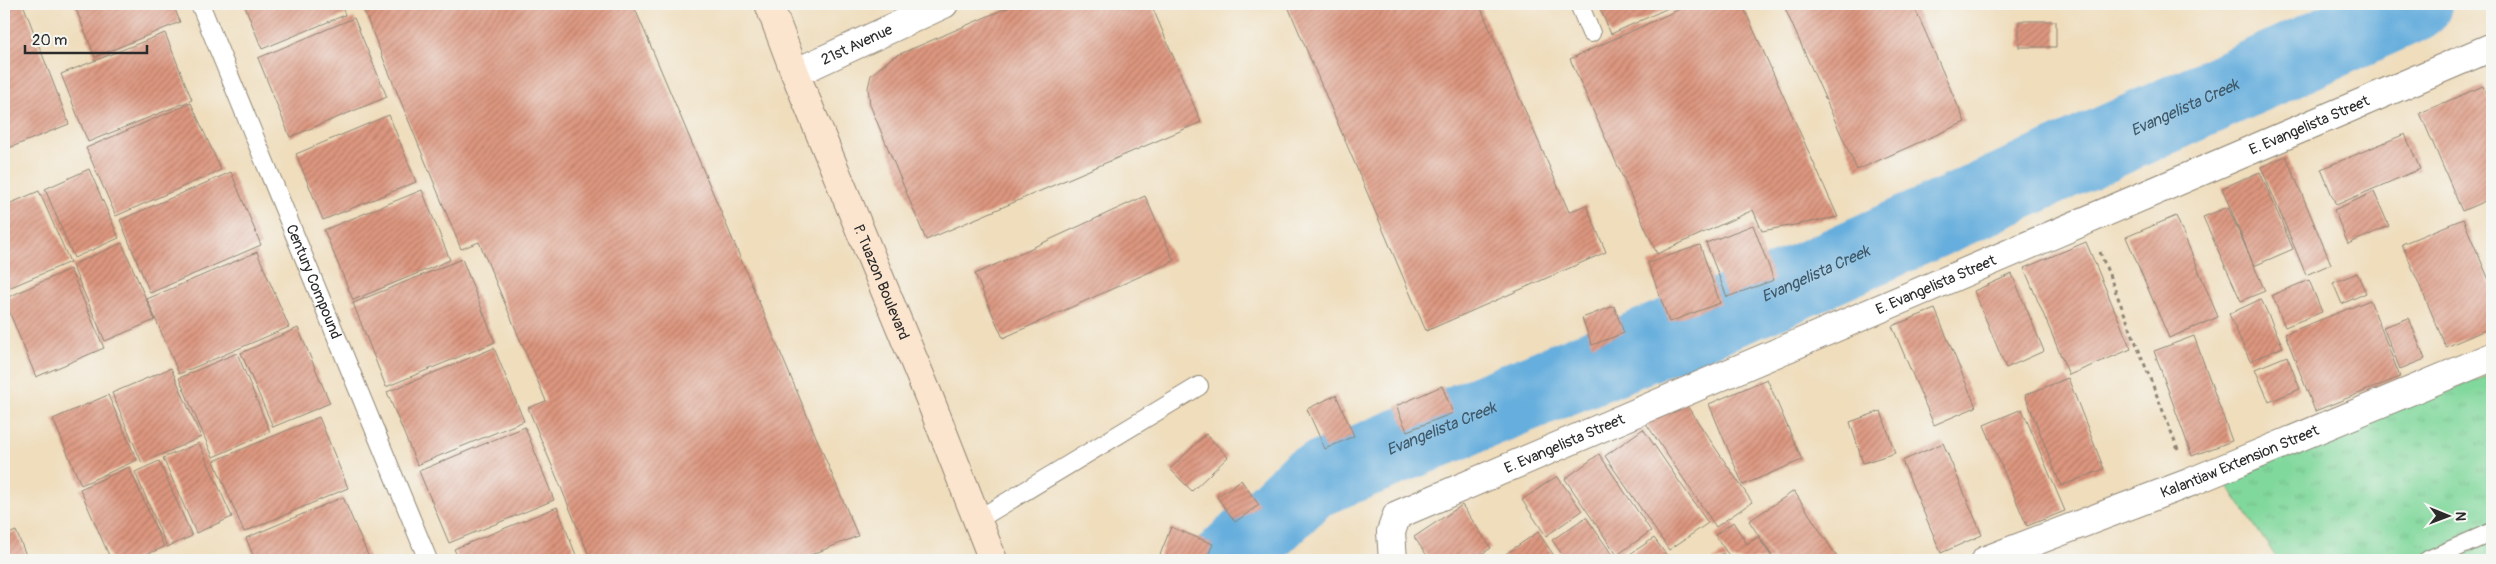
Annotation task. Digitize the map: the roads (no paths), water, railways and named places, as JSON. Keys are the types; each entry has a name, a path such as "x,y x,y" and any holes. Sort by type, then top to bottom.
{"main road":[{"name":"P. Tuazon Boulevard","path":"769,4 795,73 929,398 993,560"}],"street":[{"name":"21st Avenue","path":"795,73 944,4"},
{"name":"E. Evangelista Street","path":"1393,560 1391,555 1391,532 1397,515 2492,47"},
{"name":"Kalantiaw Extension Street","path":"1986,560 2190,482 2492,357"}],"lane":[{"name":"Century Compound","path":"200,4 428,560"},
{"path":"1578,4 1591,33"},
{"path":"977,520 1199,386"},
{"path":"2428,560 2492,532"}],"waterway":[{"name":"Evangelista Creek","path":"1229,560 1309,483 1776,292 2415,4"}]}
